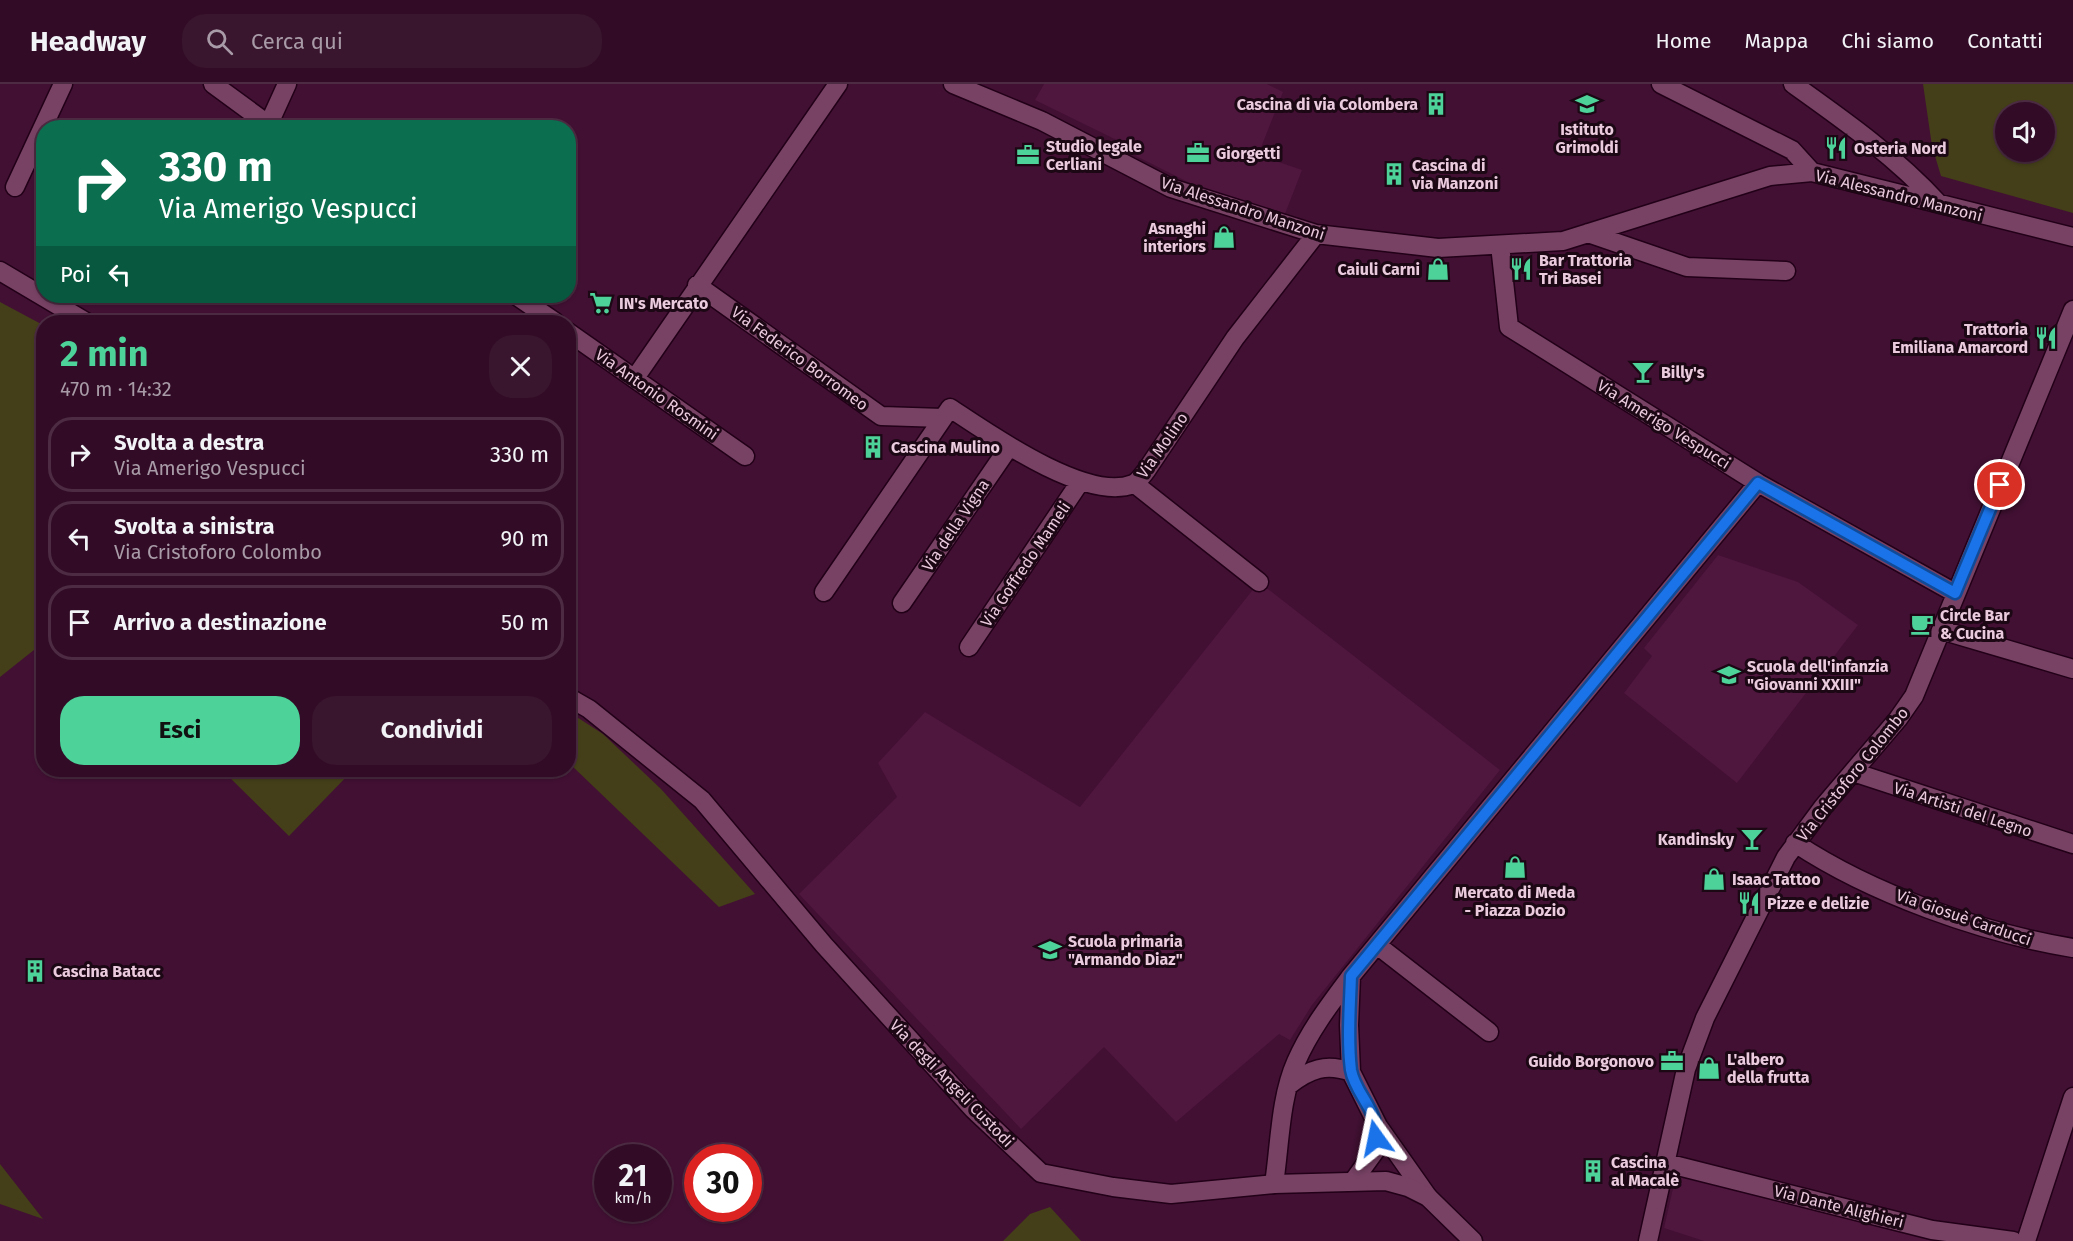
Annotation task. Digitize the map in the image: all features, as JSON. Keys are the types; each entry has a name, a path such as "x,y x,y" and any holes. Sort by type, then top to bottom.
{"street":[{"path":"46,120 63,84"},
{"path":"213,84 261,120"},
{"path":"273,120 287,84"},
{"path":"635,378 838,84"},
{"name":"Via Alessandro Manzoni","path":"953,84 1042,121 1171,188 1316,234 1438,248 1563,241 1770,176 1812,172 2073,237"},
{"path":"1661,84 1791,150 1812,172"},
{"path":"1793,84 1903,167 1939,204"},
{"path":"15,186 36,141"},
{"path":"1588,233 1687,267 1786,271"},
{"name":"Via Molino","path":"943,418 950,408 1009,447 1080,482 1113,489 1135,484 1235,338 1316,234"},
{"name":"Via Amerigo Vespucci","path":"1500,245 1509,327 1758,483 1955,593"},
{"path":"0,270 36,292"},
{"name":"Via Federico Borromeo","path":"698,285 881,416 943,418"},
{"path":"55,303 74,315"},
{"path":"527,303 545,315"},
{"name":"Via Cristoforo Colombo","path":"1648,1241 1686,1069 1700,1029 1776,874 1795,843 1909,704 2073,310"},
{"name":"Via Antonio Rosmini","path":"576,337 745,456"},
{"path":"824,592 943,418"},
{"name":"Via della Vigna","path":"902,603 1009,447"},
{"name":"Via Goffredo Mameli","path":"969,647 1080,482"},
{"path":"1274,1184 1290,1085 1296,1063 1318,1019 1758,483"},
{"path":"1135,484 1259,582"},
{"path":"1941,630 2073,669"},
{"name":"Via degli Angeli Custodi","path":"576,702 589,709 702,800 824,945 973,1109 1041,1173 1113,1187 1172,1194 1274,1184 1354,1180 1386,1182 1408,1187 1428,1197 1473,1241"},
{"name":"Via Artisti del Legno","path":"1853,772 2073,844"},
{"name":"Via Giosuè Carducci","path":"1795,843 1846,873 1911,901 2021,938 2073,948"},
{"path":"1377,945 1489,1032"},
{"path":"1351,976 1349,1025 1352,1072 1378,1126 1428,1197"},
{"path":"1290,1085 1317,1068 1335,1066 1352,1072"},
{"path":"2026,1241 2073,1097"},
{"path":"1354,1180 1375,1151 1378,1126"},
{"name":"Via Dante Alighieri","path":"1666,1163 1932,1230 2013,1241"}],"shaded area":[{"name":"Giorgetti","path":"1044,84 1267,84 1283,92 1258,155 1302,170 1283,219 1224,200 1136,156 1139,151 1035,100"},
{"path":"1923,84 2073,84 2073,213 1941,176 1932,146"},
{"path":"0,302 36,321 36,648 0,677"},
{"name":"Scuola dell'infanzia \"Giovanni XXIII\"","path":"1718,555 1798,582 1858,625 1737,783 1624,693 1652,656 1644,648"},
{"path":"1259,582 1500,770 1312,1005 1290,1040 1279,1034 1176,1122 1104,1047 1021,1129 799,894 897,797 878,763 925,712 1080,807"},
{"path":"576,717 603,734 661,789 755,894 719,907 576,770"},
{"path":"229,777 346,777 289,836"},
{"path":"0,1164 43,1219 0,1204"},
{"path":"1677,1171 1963,1241 1704,1241 1664,1228"},
{"path":"1050,1207 1081,1241 1003,1241 1030,1214"}],"place":[{"name":"Cascina di via Colombera","path":"1436,104"},
{"name":"Istituto Grimoldi","path":"1587,104"},
{"name":"Osteria Nord","path":"1836,148"},
{"name":"Giorgetti","path":"1198,153"},
{"name":"Studio legale Cerliani","path":"1028,155"},
{"name":"Cascina di via Manzoni","path":"1394,174"},
{"name":"Asnaghi interiors","path":"1224,237"},
{"name":"Caiuli Carni","path":"1438,269"},
{"name":"Bar Trattoria Tri Basei","path":"1521,269"},
{"name":"IN's Mercato","path":"601,303"},
{"name":"Trattoria Emiliana Amarcord","path":"2046,338"},
{"name":"Billy's","path":"1643,372"},
{"name":"Cascina Mulino","path":"873,447"},
{"name":"Circle Bar & Cucina","path":"1922,624"},
{"name":"Scuola dell'infanzia \"Giovanni XXIII\"","path":"1729,675"},
{"name":"Kandinsky","path":"1752,839"},
{"name":"Mercato di Meda - Piazza Dozio","path":"1515,867"},
{"name":"Isaac Tattoo","path":"1714,879"},
{"name":"Pizze e delizie","path":"1749,903"},
{"name":"Scuola primaria \"Armando Diaz\"","path":"1050,950"},
{"name":"Cascina Batacc","path":"35,971"},
{"name":"Guido Borgonovo","path":"1672,1061"},
{"name":"L'albero della frutta","path":"1709,1068"},
{"name":"Cascina al Macalè","path":"1593,1171"}],"route":[{"path":"1376,1138 1378,1126 1352,1072 1349,1025 1351,976 1758,483 1955,593 2000,485"}]}
